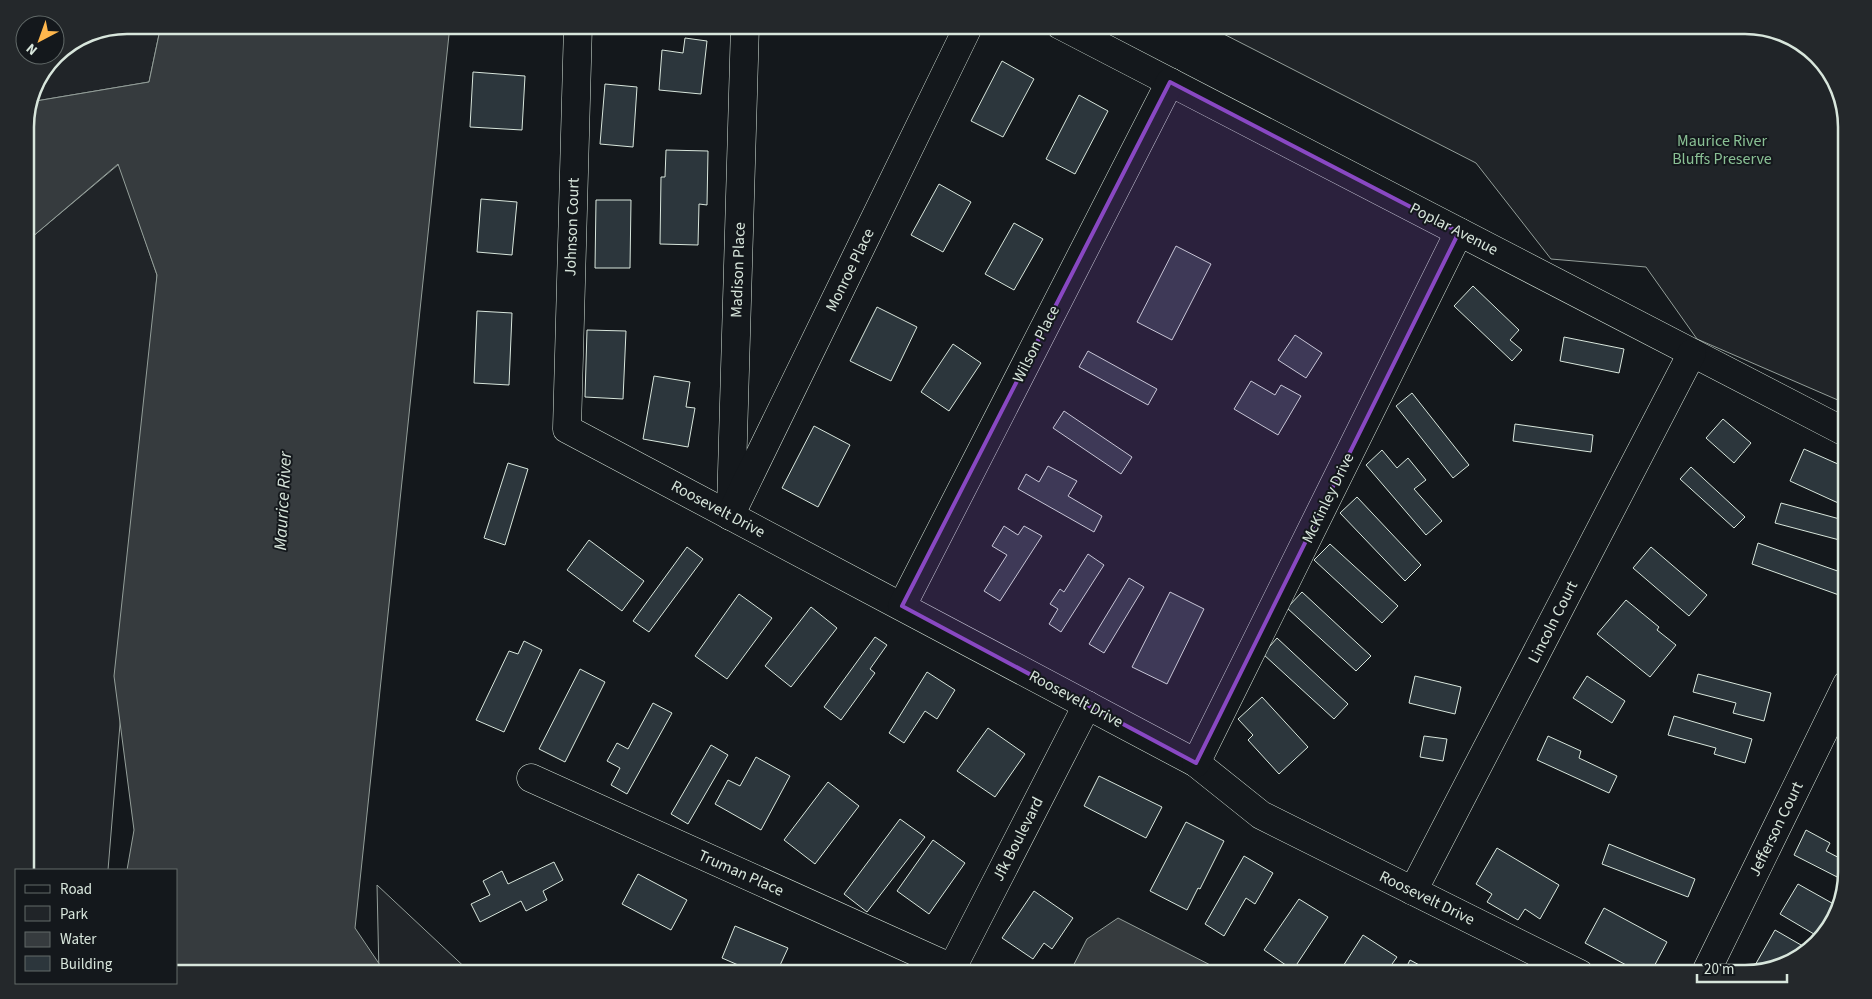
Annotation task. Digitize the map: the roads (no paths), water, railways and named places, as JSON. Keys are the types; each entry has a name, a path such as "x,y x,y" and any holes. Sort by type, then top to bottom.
{"street":[{"name":"Johnson Court","path":"567,429 578,34"},
{"name":"Madison Place","path":"730,516 745,34"},
{"name":"Monroe Place","path":"730,516 965,34"},
{"name":"Poplar Avenue","path":"1077,34 1838,428"},
{"name":"Wilson Place","path":"902,606 1170,82"},
{"name":"McKinley Drive","path":"1196,763 1459,232"},
{"name":"Lincoln Court","path":"1413,891 1692,353"},
{"name":"Roosevelt Drive","path":"567,429 1196,763 1261,815 1562,965"},
{"name":"Jefferson Court","path":"1709,965 1838,702"},
{"name":"Jfk Boulevard","path":"953,965 1087,704"},
{"name":"Truman Place","path":"531,778 937,965"}],"water":[{"name":"Maurice River","path":"159,34 449,34 355,928 380,965 178,965 178,869 127,869 134,830 114,676 157,275 118,164 34,235 34,121 38,101 149,82"},
{"path":"1118,918 1210,965 1074,965 1087,939"}],"park label":[{"name":"Maurice River Bluffs Preserve","path":"1722,150"}]}
